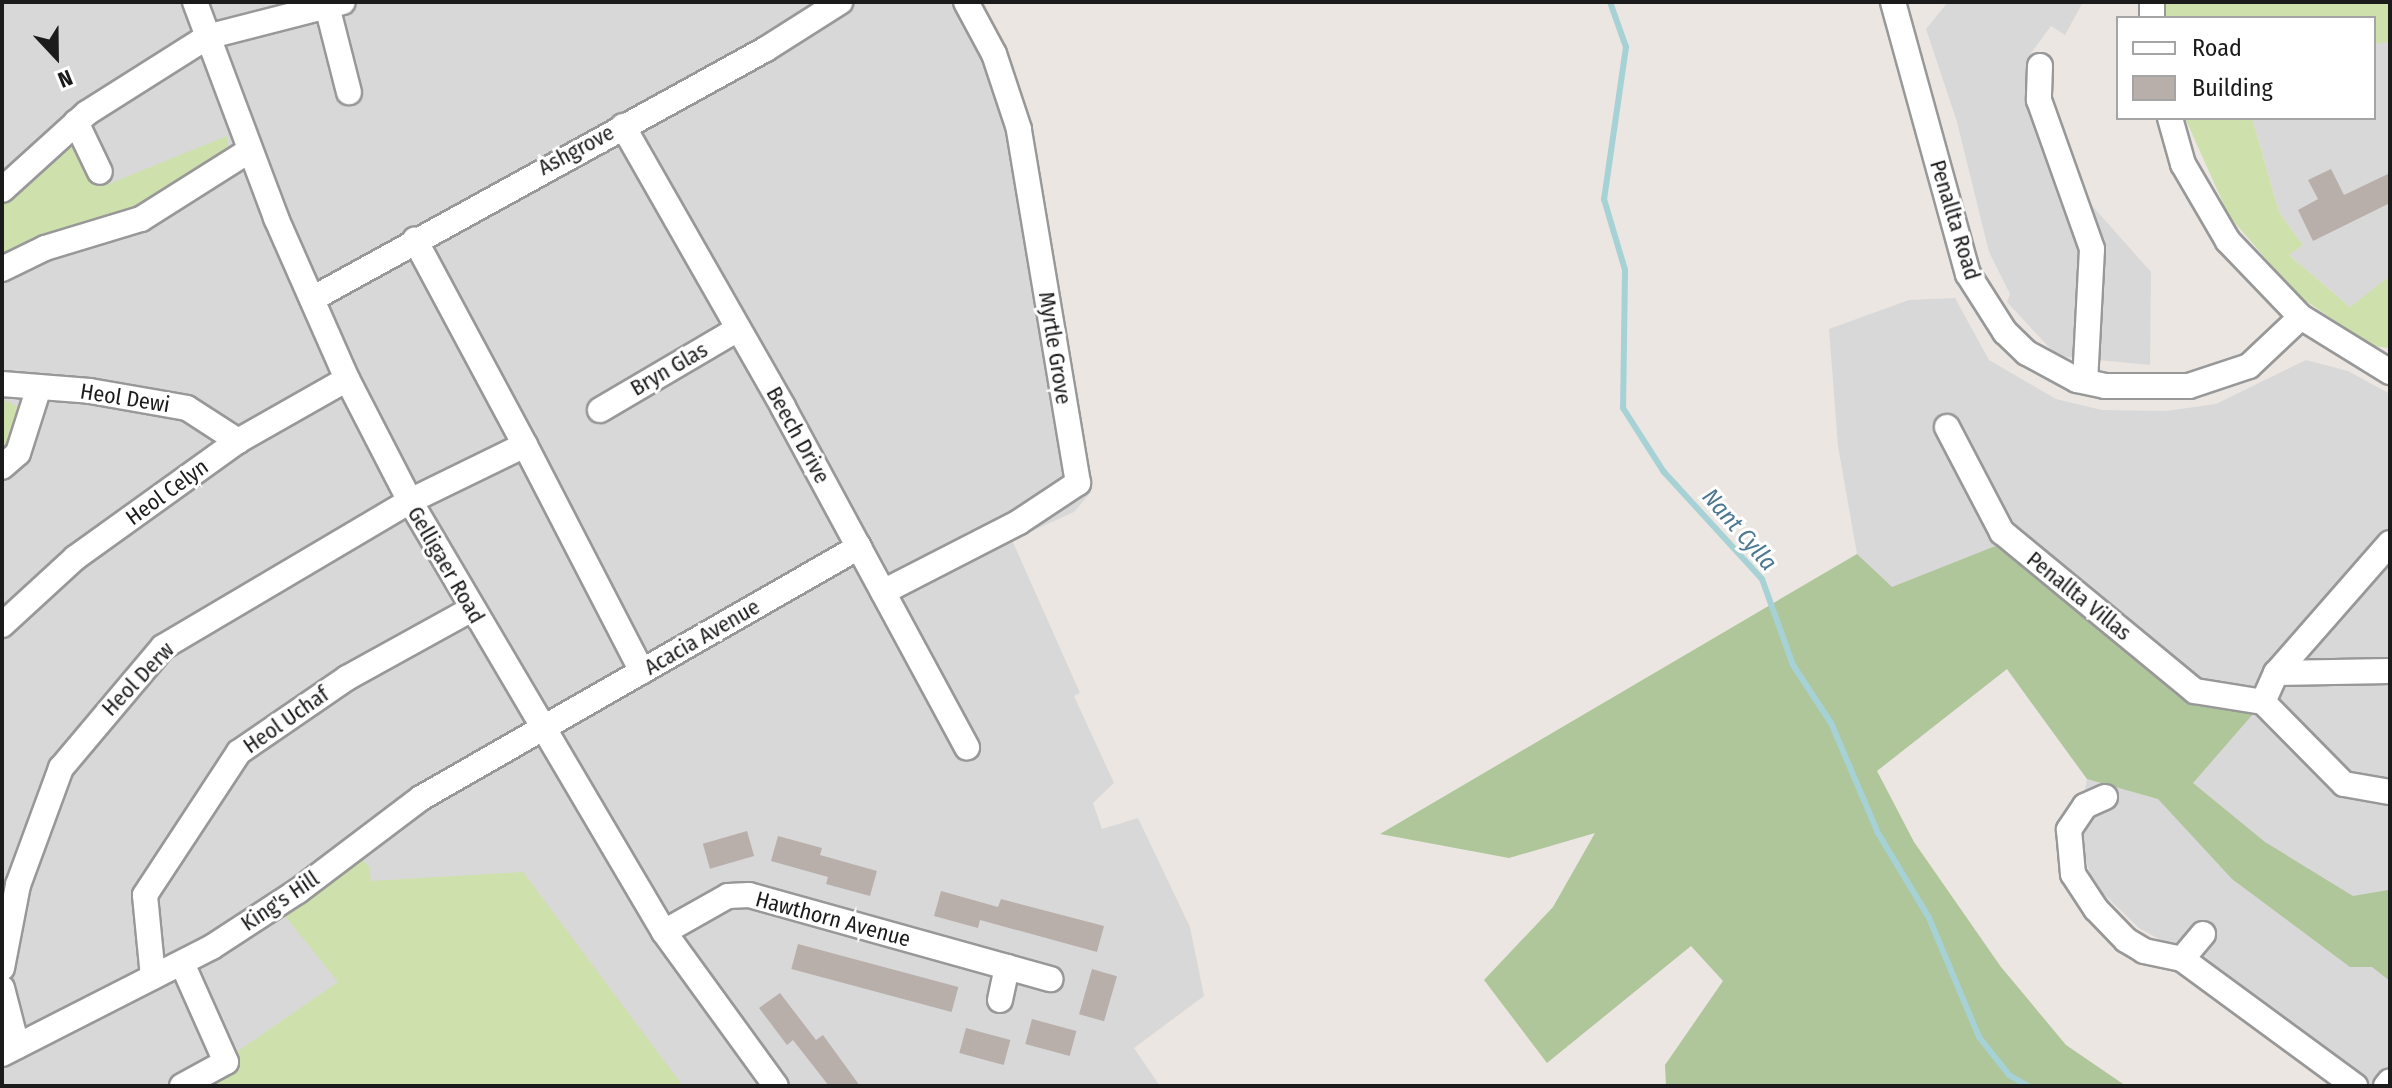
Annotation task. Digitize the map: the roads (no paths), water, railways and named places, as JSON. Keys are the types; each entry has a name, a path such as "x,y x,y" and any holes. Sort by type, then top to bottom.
{"street":[{"name":"Gelligaer Road","path":"195,2 250,150 312,299 347,379 410,501 470,610 546,728 664,932 776,1086"},
{"name":"Ashgrove","path":"312,299 766,49 840,2"},
{"name":"Myrtle Grove","path":"883,592 1019,522 1078,483 1019,129 994,54 966,2"},
{"name":"Penallta Road","path":"1893,2 1968,274 1987,308 2027,353 2085,381 2149,388 2224,377 2260,357 2301,317"},
{"path":"2,190 76,122 207,37 335,4 349,92"},
{"path":"2040,66 2039,100 2092,249 2085,381"},
{"path":"2171,120 2183,164 2228,241 2301,317 2390,372"},
{"path":"76,122 100,172"},
{"name":"Beech Drive","path":"623,126 859,547 967,747"},
{"path":"2,269 45,248 141,219 250,150"},
{"path":"415,240 642,672"},
{"name":"Bryn Glas","path":"600,410 738,329"},
{"name":"Heol Celyn","path":"2,625 75,558 238,441 347,379"},
{"name":"Heol Dewi","path":"2,384 187,408 238,441"},
{"path":"2,467 18,453 39,387"},
{"name":"Penallta Villas","path":"1947,427 2002,532 2195,691 2263,702"},
{"name":"Heol Derw","path":"2,968 18,885 61,768 116,697 163,647 410,501 525,445"},
{"path":"2390,543 2276,673 2263,702 2344,784 2390,792"},
{"name":"Acacia Avenue","path":"546,728 859,547"},
{"name":"Heol Uchaf","path":"153,977 145,895 239,752 347,678 470,610"},
{"path":"2276,673 2390,671"},
{"name":"King's Hill","path":"9,1050 182,963 298,891 421,798 546,728"},
{"path":"2105,797 2085,806 2069,830 2073,874 2096,909 2126,940 2144,951 2182,959 2355,1086"},
{"name":"Hawthorn Avenue","path":"664,932 728,896 749,895 1050,979"},
{"path":"2182,959 2203,934"},
{"path":"182,963 226,1062 182,1086"},
{"path":"1000,1000 1007,967"},
{"path":"2,988 9,1050"},
{"path":"2386,1086 2390,1081"}],"waterway":[{"name":"Nant Cylla","path":"1610,2 1626,47 1604,199 1625,270 1623,408 1664,472 1762,579 1793,665 1831,723 1878,833 1929,918 1979,1037 2009,1075 2028,1086"}]}
